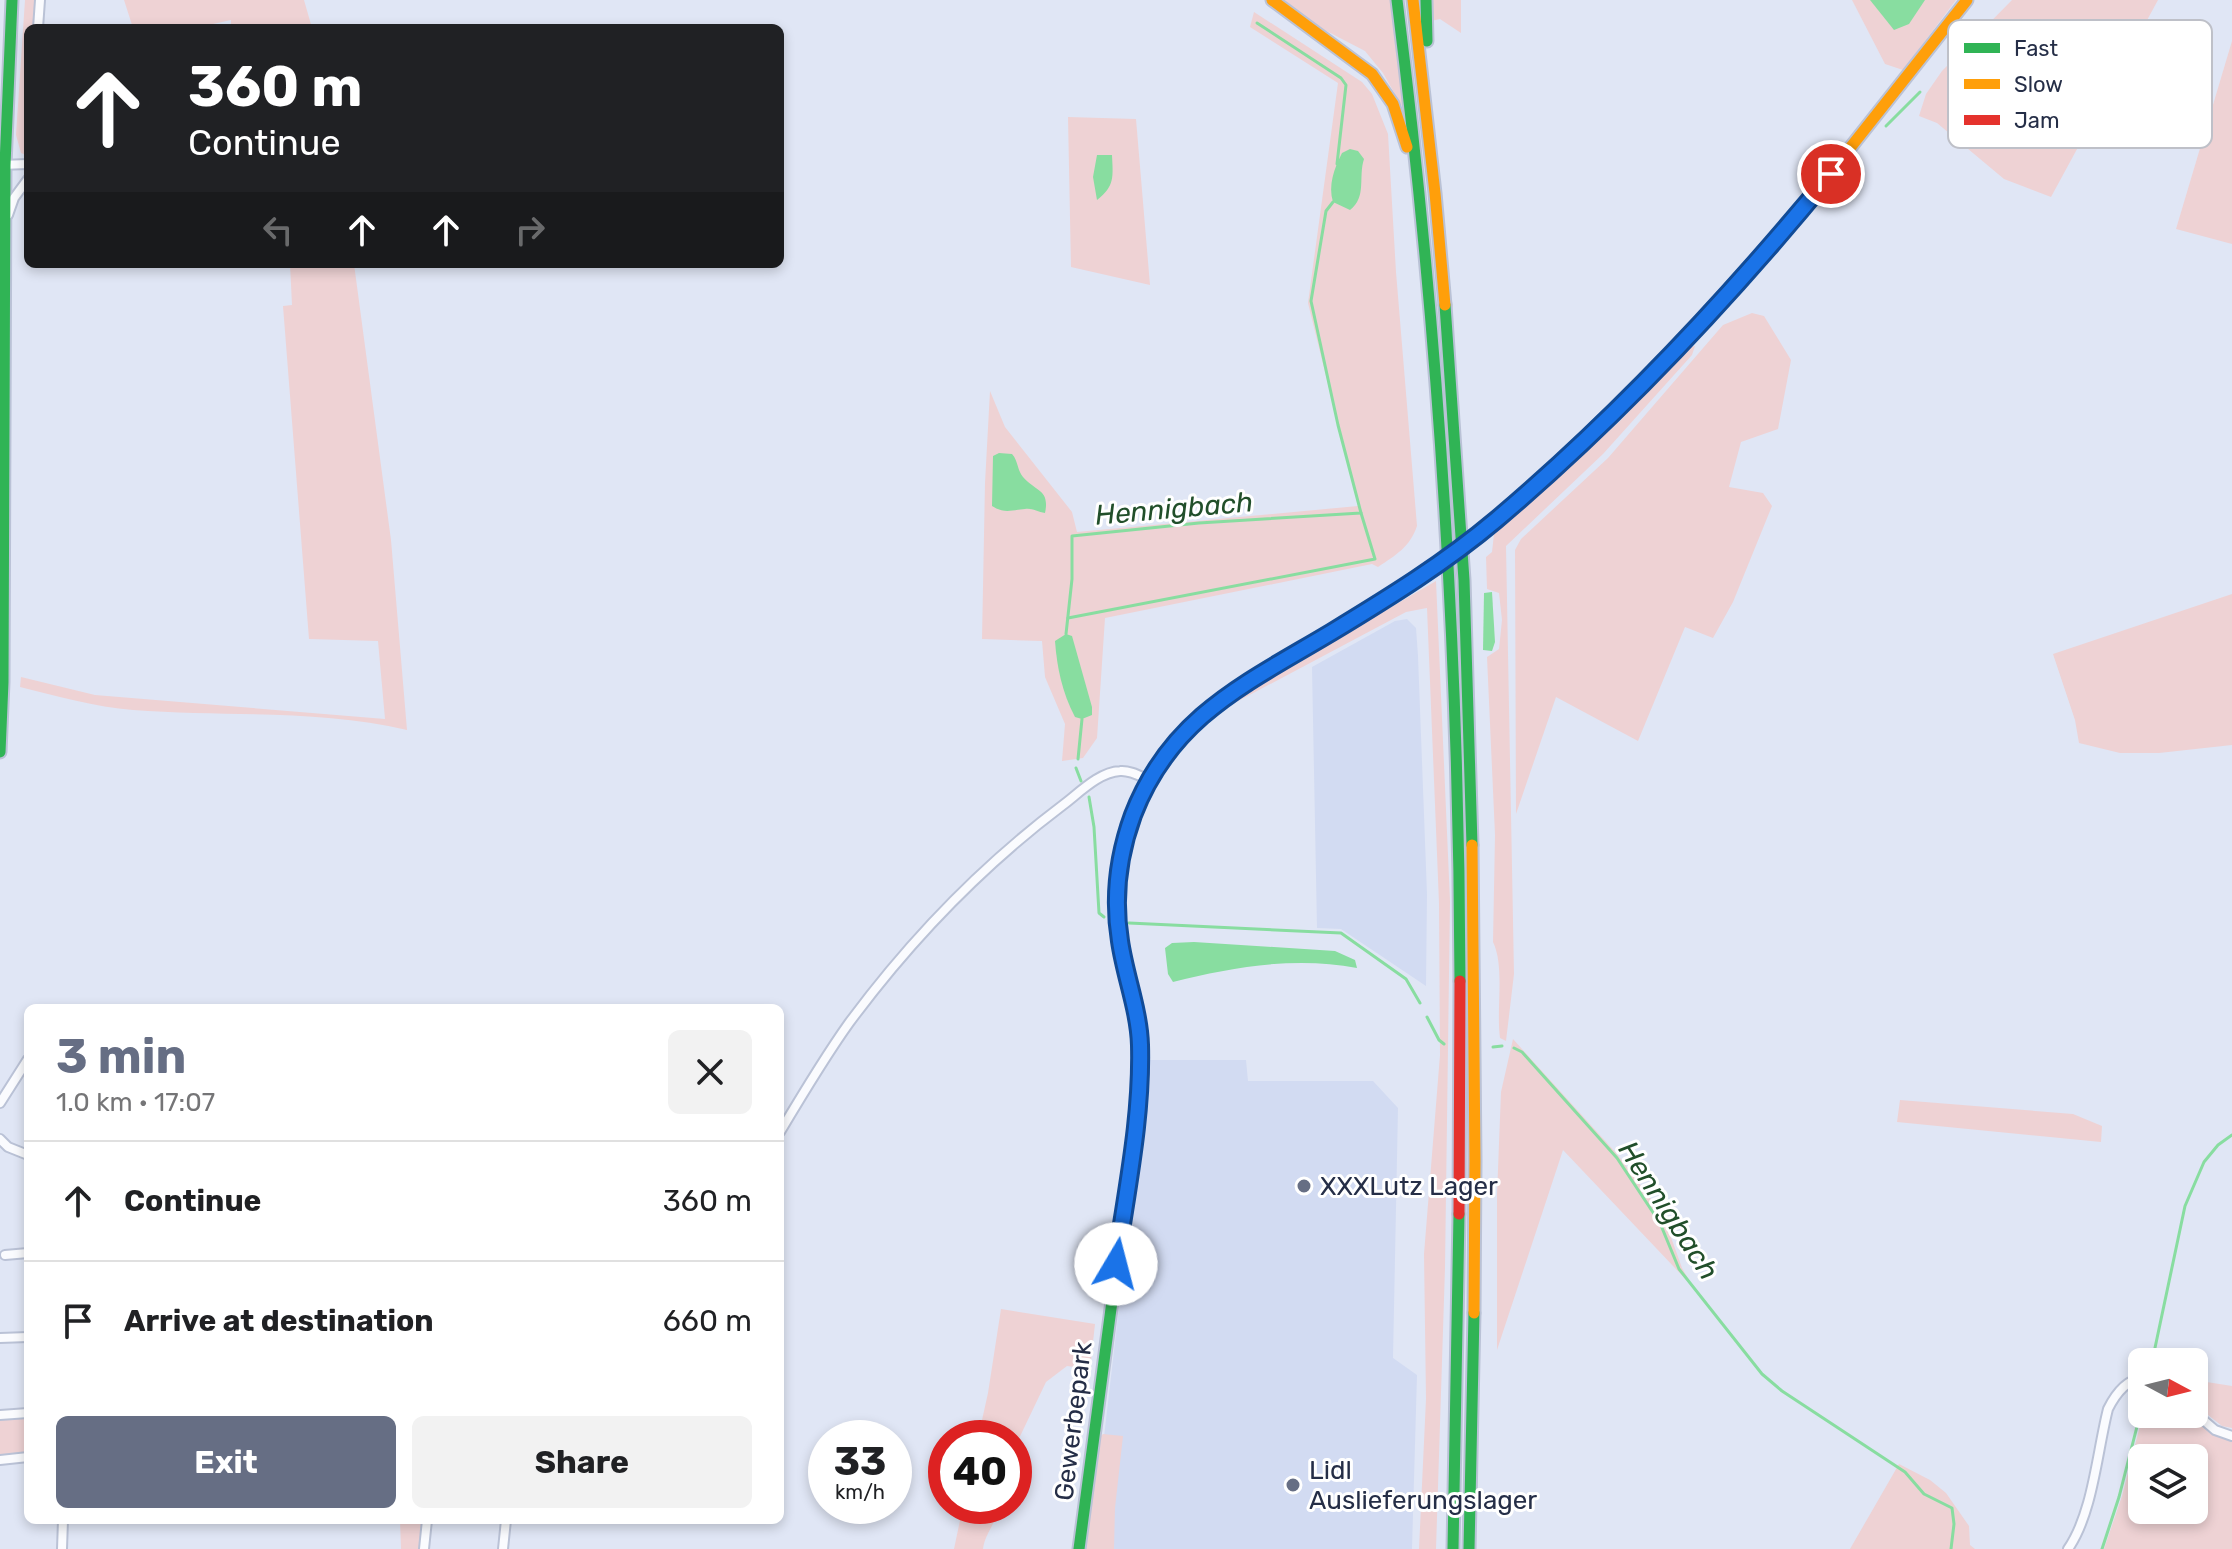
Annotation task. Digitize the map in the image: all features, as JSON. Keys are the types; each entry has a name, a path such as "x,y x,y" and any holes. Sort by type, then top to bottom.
{"main road":[{"path":"0,752 2,165 12,0"},
{"path":"1272,0 1358,60 1380,81 1402,124 1408,156 1419,178"},
{"path":"1397,0 1419,178 1442,453 1456,752 1460,1122 1453,1549"},
{"path":"1413,0 1425,89 1457,431 1471,743 1475,1161 1469,1549"},
{"path":"1425,89 1428,70 1426,0"},
{"name":"Gewerbepark","path":"1952,20 1967,0"},
{"name":"Gewerbepark","path":"1079,1549 1140,1091 1140,1040 1120,941 1117,883 1126,837 1149,780 1176,742 1216,703 1416,579 1491,524 1609,418 1748,273 1870,126 1948,25"}],"street":[{"path":"38,24 40,0"},
{"path":"0,126 7,108"},
{"path":"2,165 24,164"},
{"path":"4,223 14,198 24,184"},
{"path":"784,1125 830,1050 870,996 970,885 1028,832 1102,776 1123,770 1149,780"},
{"path":"0,1103 24,1065"},
{"path":"0,1139 8,1147 24,1153"},
{"path":"5,1255 24,1253"},
{"path":"0,1338 24,1337"},
{"path":"2068,1549 2080,1527 2086,1506 2108,1409 2128,1383"},
{"path":"0,1415 24,1413"},
{"path":"2208,1424 2232,1436"},
{"path":"0,1460 24,1457"},
{"path":"62,1549 63,1524"},
{"path":"424,1549 427,1524"},
{"path":"503,1549 506,1524"}],"shaded area":[{"path":"25,0 35,0 34,24 24,24 24,154 16,135"},
{"path":"124,0 304,0 311,24 231,24 231,20 213,24 132,24"},
{"path":"1282,0 1390,0 1404,110 1383,73 1365,51 1315,25"},
{"path":"1431,0 1461,0 1461,33 1440,19 1431,21"},
{"path":"1852,0 1956,0 1903,70 1885,64"},
{"path":"1870,0 1925,0 1909,24 1894,30"},
{"path":"2012,0 2158,0 2147,20 1992,20"},
{"path":"1254,12 1362,82 1372,94 1388,134 1417,526 1406,545 1378,567 1372,564 1105,618 1097,738 1083,758 1062,761 1065,724 1045,677 1042,641 982,639 990,391 1005,427 1072,512 1077,532 1358,506 1308,303 1338,83 1250,27"},
{"path":"2232,41 2232,244 2176,229 2200,148 2212,148 2212,108"},
{"path":"1948,65 1948,132 1937,123 1919,116 1926,94"},
{"path":"1068,117 1136,119 1150,285 1071,267"},
{"path":"1967,148 2078,148 2051,197 2004,179"},
{"path":"1350,149 1358,151 1364,159 1359,199 1350,210 1333,202 1331,189 1339,159 1342,153"},
{"path":"1097,155 1112,155 1113,169 1110,185 1097,200 1093,177"},
{"path":"290,268 355,268 391,540 407,730 374,723 305,716 119,709 20,687 21,677 95,695 385,719 378,641 309,639 283,306 292,305"},
{"path":"1752,313 1764,316 1791,360 1778,429 1741,442 1729,487 1763,493 1772,506 1733,602 1713,638 1685,627 1638,741 1556,697 1516,814 1515,550 1521,539 1608,458 1723,325"},
{"path":"1695,346 1692,355 1603,454 1506,546 1514,974 1506,1041 1500,1038 1499,963 1493,942 1495,835 1487,657 1499,649 1502,620 1499,593 1487,589 1486,557 1492,552 1494,534 1620,421 1687,348"},
{"path":"1012,454 1023,477 1044,495 1045,513 1028,509 1004,511 992,506 993,456"},
{"path":"1436,581 1450,901 1445,1268 1436,1549 1419,1549 1426,1399 1424,1254 1440,1055 1439,903 1427,608 1406,612 1227,707 1225,704"},
{"path":"1492,592 1495,642 1492,651 1483,650 1484,593"},
{"path":"2232,594 2232,745 2159,753 2120,753 2079,743 2075,720 2053,654"},
{"path":"1407,619 1416,628 1418,656 1427,894 1426,986 1341,929 1317,928 1312,667 1395,621"},
{"path":"1066,634 1072,636 1092,707 1092,715 1082,719 1075,717 1070,708 1059,670 1055,641"},
{"path":"1172,943 1335,951 1355,960 1357,968 1288,963 1218,972 1173,982 1168,974 1165,948"},
{"path":"1513,1039 1617,1154 1663,1215 1682,1268 1693,1287 1563,1150 1497,1350 1497,1195 1501,1092"},
{"path":"1148,1060 1246,1060 1248,1081 1373,1081 1398,1108 1393,1358 1417,1375 1412,1549 1091,1549 1125,1256 1147,1113"},
{"path":"1900,1100 2073,1114 2102,1126 2101,1142 1897,1122"},
{"path":"1001,1309 1095,1324 1090,1369 1067,1366 1046,1382 1028,1420 982,1420"},
{"path":"2208,1382 2232,1386 2232,1428 2222,1426 2208,1415"},
{"path":"24,1417 24,1455 0,1457 0,1420"},
{"path":"2139,1428 2207,1428 2232,1439 2232,1549 2104,1549 2128,1473 2128,1524 2208,1524 2208,1444 2135,1444"},
{"path":"1103,1434 1123,1436 1114,1549 1086,1549 1099,1438"},
{"path":"1899,1464 1930,1480 1946,1493 1969,1526 1970,1545 1975,1549 1850,1549"},
{"path":"400,1524 422,1524 420,1549 401,1549"},
{"path":"959,1524 993,1524 983,1549 954,1549"}],"waterway":[{"name":"Hennigbach","path":"1257,23 1341,78 1346,85 1337,164"},
{"path":"1886,126 1920,92"},
{"name":"Hennigbach","path":"1066,634 1072,579 1072,536 1199,523 1361,513 1311,301 1326,211 1333,202"},
{"name":"Hennigbach","path":"1068,618 1375,559 1361,513"},
{"name":"Hennigbach","path":"1078,759 1082,719"},
{"name":"Hennigbach","path":"1076,768 1081,781"},
{"name":"Hennigbach","path":"1089,797 1094,827 1099,913 1104,917"},
{"name":"Hennigbach","path":"1129,923 1341,933 1406,979 1420,1003"},
{"name":"Hennigbach","path":"1427,1017 1444,1044"},
{"name":"Hennigbach","path":"1493,1047 1502,1046"},
{"name":"Hennigbach","path":"1514,1048 1522,1052 1617,1158 1660,1223 1679,1269 1762,1374 1782,1391 1905,1472 1924,1494 1952,1508 1951,1549"},
{"path":"2155,1348 2185,1206 2204,1162 2218,1145 2232,1135"},
{"path":"2102,1549 2137,1428"}],"traffic: fast":[{"path":"0,752 3,682 5,165 12,0"},
{"path":"1397,0 1424,245 1444,489 1456,735 1460,981"},
{"path":"1426,0 1427,41"},
{"path":"1491,524 1582,440 1670,352 1835,167"},
{"path":"1445,305 1464,580 1472,845"},
{"path":"1416,579 1491,524"},
{"path":"1302,649 1416,579"},
{"path":"1079,1549 1140,1091 1140,1040 1120,941 1117,883 1127,834"},
{"path":"1453,1549 1459,1214"},
{"path":"1469,1549 1474,1313"}],"traffic: slow":[{"path":"1272,0 1372,74 1393,104 1407,147"},
{"path":"1413,0 1445,305"},
{"path":"1951,20 1967,0"},
{"path":"1835,167 1948,24"},
{"path":"1472,845 1474,1313"}],"traffic: jam":[{"path":"1127,834 1148,782 1178,740 1216,705 1302,649"},
{"path":"1459,1214 1460,981"}],"place":[{"name":"XXXLutz Lager","path":"1304,1186"},
{"name":"Lidl Auslieferungslager","path":"1293,1485"}],"route":[{"path":"1116,1264 1140,1091 1140,1040 1120,941 1117,883 1133,815 1157,766 1185,731 1231,691 1416,579 1491,524 1536,486 1620,407 1708,316 1831,174"}]}
